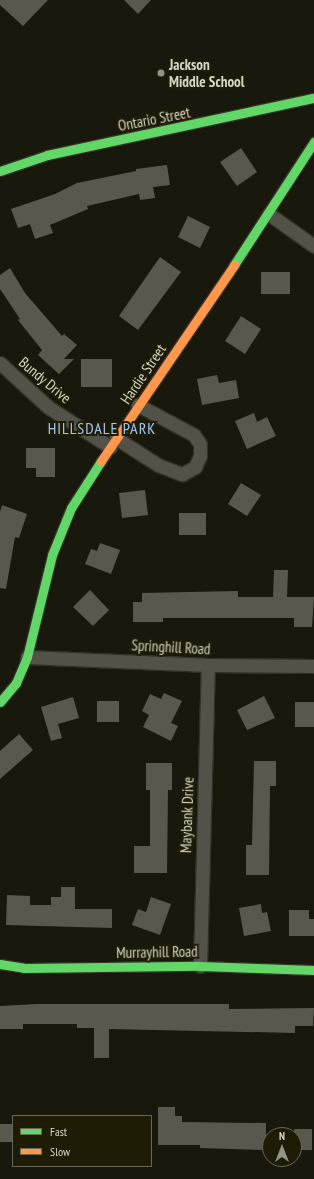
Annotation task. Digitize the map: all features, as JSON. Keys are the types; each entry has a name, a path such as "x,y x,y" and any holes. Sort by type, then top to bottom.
{"street":[{"name":"Ontario Street","path":"0,171 47,155 314,98"},
{"name":"Hardie Street","path":"0,702 16,683 27,658 52,555 71,508 113,442 268,214 314,142"},
{"path":"268,214 314,246"},
{"name":"Bundy Drive","path":"0,364 48,408 158,465 182,474 195,467 200,456 200,444 194,435 138,405"},
{"name":"Springhill Road","path":"27,658 208,666 314,666"},
{"name":"Maybank Drive","path":"200,966 208,666"},
{"name":"Murrayhill Road","path":"0,964 24,968 200,966 314,970"}],"building":[{"path":"0,0 48,0 23,26 0,5"},
{"path":"124,0 151,0 138,14"},
{"path":"241,148 257,172 237,186 220,162"},
{"path":"167,165 170,185 153,187 155,198 140,200 139,194 87,206 88,209 50,225 53,233 35,239 30,224 18,228 11,209 55,194 77,183 136,171 136,169"},
{"path":"188,216 210,227 200,248 178,237"},
{"path":"160,257 181,272 138,330 119,316"},
{"path":"10,268 25,293 62,336 64,334 77,345 64,359 74,359 59,374 38,355 42,350 18,320 20,319 0,289 0,275"},
{"path":"261,272 290,272 290,294 261,294"},
{"path":"241,316 261,329 245,354 225,341"},
{"path":"81,359 112,359 112,387 81,387"},
{"path":"217,375 219,383 236,380 239,398 202,405 197,379"},
{"path":"254,413 257,422 267,417 276,436 247,449 235,421"},
{"path":"26,448 55,448 55,477 36,477 36,468 26,468"},
{"path":"241,483 261,495 247,516 228,504"},
{"path":"145,490 148,515 122,518 119,493"},
{"path":"2,505 27,514 19,538 15,537 6,589 0,588 0,512"},
{"path":"179,513 206,513 206,535 179,535"},
{"path":"100,543 120,550 111,574 85,564 91,549 97,551"},
{"path":"274,570 288,570 287,597 314,597 312,627 294,627 294,618 163,618 163,622 133,622 133,602 142,602 142,593 238,591 238,597 273,597"},
{"path":"90,590 109,610 93,626 73,607"},
{"path":"164,693 182,701 171,723 178,726 171,741 143,727 149,715 142,711 150,694 161,699"},
{"path":"264,696 275,718 247,730 237,710"},
{"path":"73,697 79,718 58,724 62,738 51,741 41,707"},
{"path":"97,701 119,701 119,722 97,722"},
{"path":"295,702 314,702 314,727 295,727"},
{"path":"19,734 33,750 0,779 0,751"},
{"path":"254,761 276,761 276,786 270,786 269,875 246,875 246,845 252,845"},
{"path":"146,763 172,763 172,790 168,790 167,873 134,873 134,846 150,846 150,790 146,790"},
{"path":"61,887 75,887 75,909 112,909 112,928 6,925 7,895 30,896 30,905 51,905 51,897 61,897"},
{"path":"151,897 171,904 160,935 132,925 138,909 146,912"},
{"path":"261,904 262,913 267,912 271,931 244,936 239,908"},
{"path":"289,910 309,910 309,919 314,919 314,936 289,936"},
{"path":"36,1004 229,1004 229,1009 314,1008 313,1026 295,1026 295,1033 109,1029 109,1058 94,1058 94,1028 77,1028 77,1024 23,1024 23,1029 0,1029 0,1006"},
{"path":"158,1107 175,1107 175,1116 182,1116 182,1122 266,1123 266,1127 262,1127 262,1150 200,1148 200,1145 158,1145"},
{"path":"0,1124 12,1124 12,1142 0,1142"},
{"path":"302,1129 312,1129 312,1150 302,1150"}],"traffic: fast":[{"path":"0,171 47,155 314,98"},
{"path":"234,265 314,142"},
{"path":"0,702 16,683 27,657 52,555 71,508 101,461"},
{"path":"0,964 24,968 200,966 314,970"}],"traffic: slow":[{"path":"101,461 234,265"}],"place":[{"name":"Jackson Middle School","path":"161,73"}],"district":[{"name":"HILLSDALE PARK","path":"102,428"}]}
